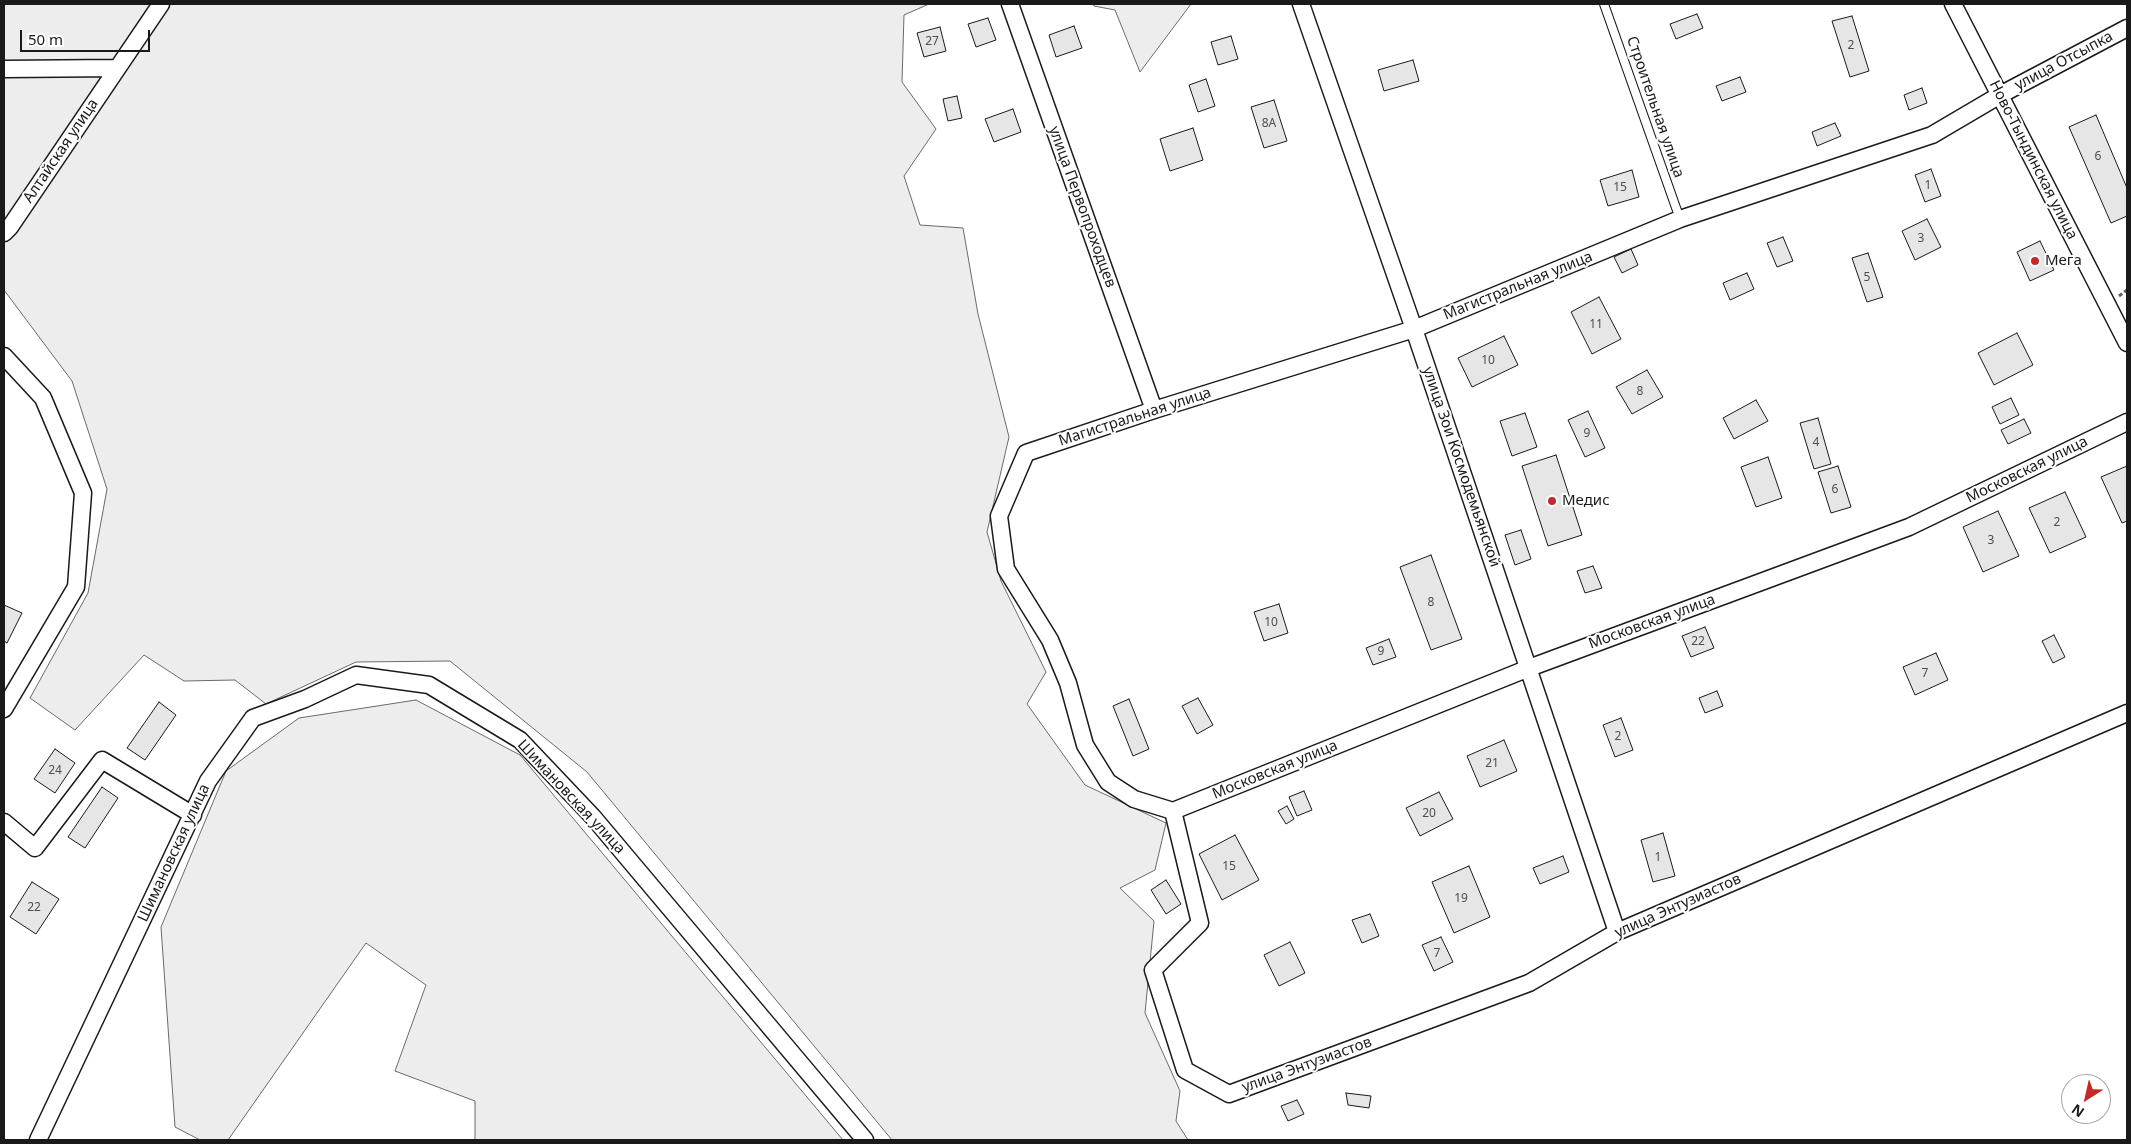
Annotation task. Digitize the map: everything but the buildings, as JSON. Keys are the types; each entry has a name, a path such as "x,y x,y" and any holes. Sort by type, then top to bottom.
{"street":[{"name":"Алтайская улица","path":"4,233 10,227 161,4"},
{"name":"улица Первопроходцев","path":"1010,4 1154,410"},
{"name":"улица Зои Космодемьянской","path":"1301,4 1414,329 1617,932"},
{"name":"Ново-Тындинская улица","path":"1953,4 2127,343"},
{"name":"улица Отсыпка","path":"2000,95 2127,28"},
{"path":"4,69 117,68"},
{"name":"Магистральная улица","path":"1172,811 1134,799 1108,782 1085,745 1068,683 1050,640 1006,569 999,516 1026,453 1154,410 1414,329 1680,219 1932,135 2000,95"},
{"path":"4,356 43,398 83,493 76,588 4,709"},
{"name":"Московская улица","path":"1172,811 1529,668 1908,527 2127,422"},
{"name":"Шимановская улица","path":"38,1140 208,781 253,718 304,699 356,675 429,685 520,740 593,817 865,1140"},
{"name":"улица Энтузиастов","path":"1172,811 1200,923 1153,970 1185,1070 1229,1094 1529,982 1617,932 2127,713"},
{"path":"4,822 35,848 102,760 193,815"}],"lane":[{"name":"Строительная улица","path":"1604,4 1680,219"}],"shaded area":[{"path":"4,4 929,4 904,15 902,82 936,129 904,176 920,225 963,228 978,314 1009,437 987,532 1001,581 1046,672 1027,704 1085,785 1166,823 1155,870 1120,888 1154,921 1145,1013 1180,1091 1176,1121 1188,1140 892,1140 587,772 450,661 356,662 266,704 235,680 184,681 144,655 75,730 30,698 88,593 107,489 72,381 4,290"},
{"path":"1093,4 1191,4 1140,72 1115,10 1094,6"},
{"path":"416,700 520,755 843,1140 475,1140 475,1101 395,1071 426,985 366,943 228,1140 200,1140 175,1127 161,927 226,771 299,718"}],"place":[{"name":"Мега","path":"2035,261"},
{"name":"Медис","path":"1552,501"}]}
